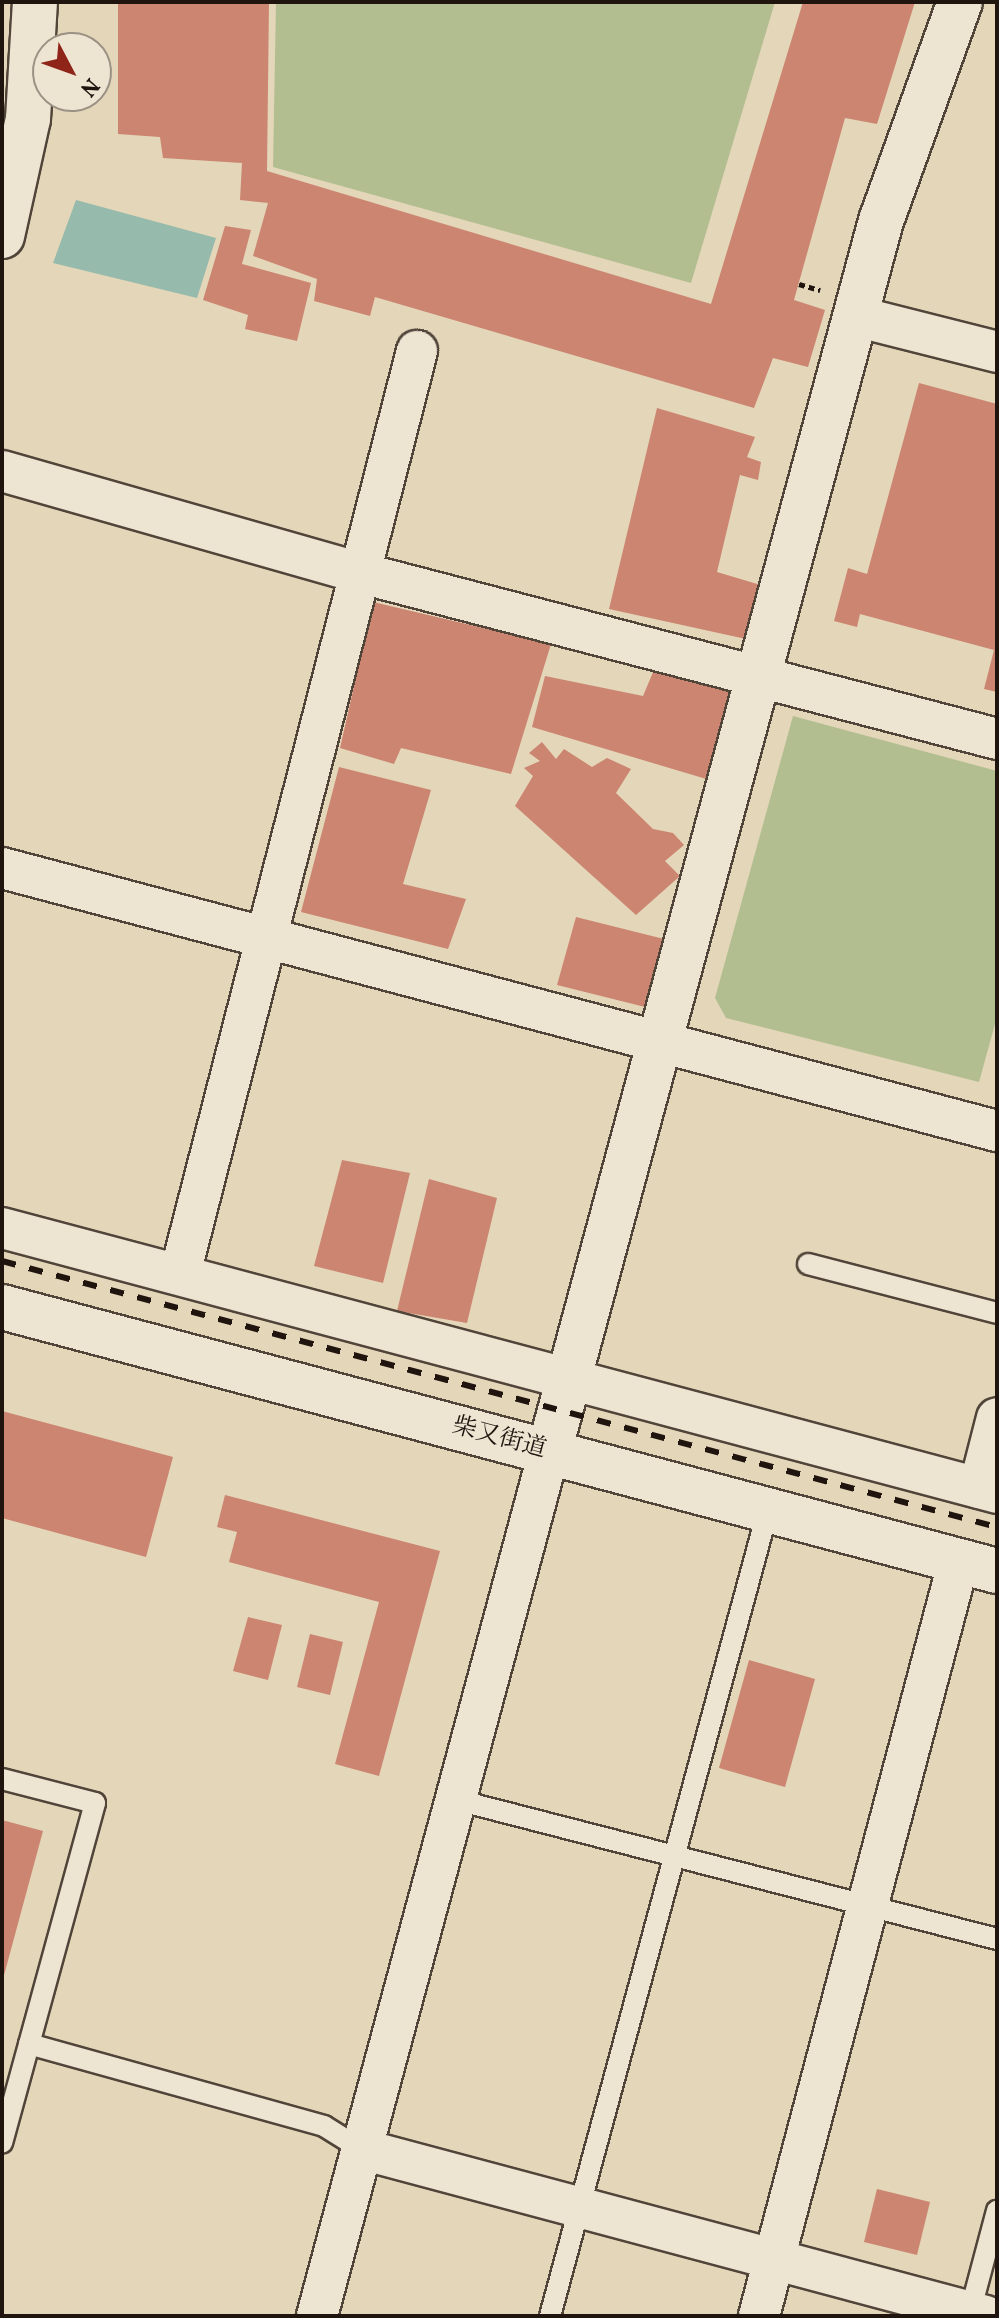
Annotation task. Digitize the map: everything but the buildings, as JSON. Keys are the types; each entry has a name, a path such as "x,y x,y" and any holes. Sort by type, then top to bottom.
{"street":[{"path":"2,236 24,148 17,76 35,2"},
{"path":"317,2316 453,1799 661,1043 757,674 881,221 960,2"},
{"path":"855,316 997,352"},
{"path":"180,1274 270,936 357,572 417,351"},
{"path":"2,471 357,572 997,739"},
{"path":"2,868 270,936 997,1131"},
{"path":"2,1228 988,1490 997,1418"},
{"name":"柴又街道","path":"2,1307 978,1566"},
{"path":"759,2316 867,1908 978,1566"},
{"path":"361,2149 975,2315"}],"lane":[{"path":"808,1264 997,1313"},
{"path":"550,2316 672,1855 768,1510"},
{"path":"2,1779 95,1803 2,2143"},
{"path":"453,1799 997,1939"},
{"path":"29,2044 324,2126 361,2149"},
{"path":"975,2315 997,2211"}],"shaded area":[{"path":"276,2 775,2 691,283 273,167"},
{"path":"76,200 216,238 197,298 53,263"},
{"path":"793,716 997,771 997,1017 979,1082 726,1018 715,998"}],"railway":[{"path":"2,1261 997,1527"}]}
